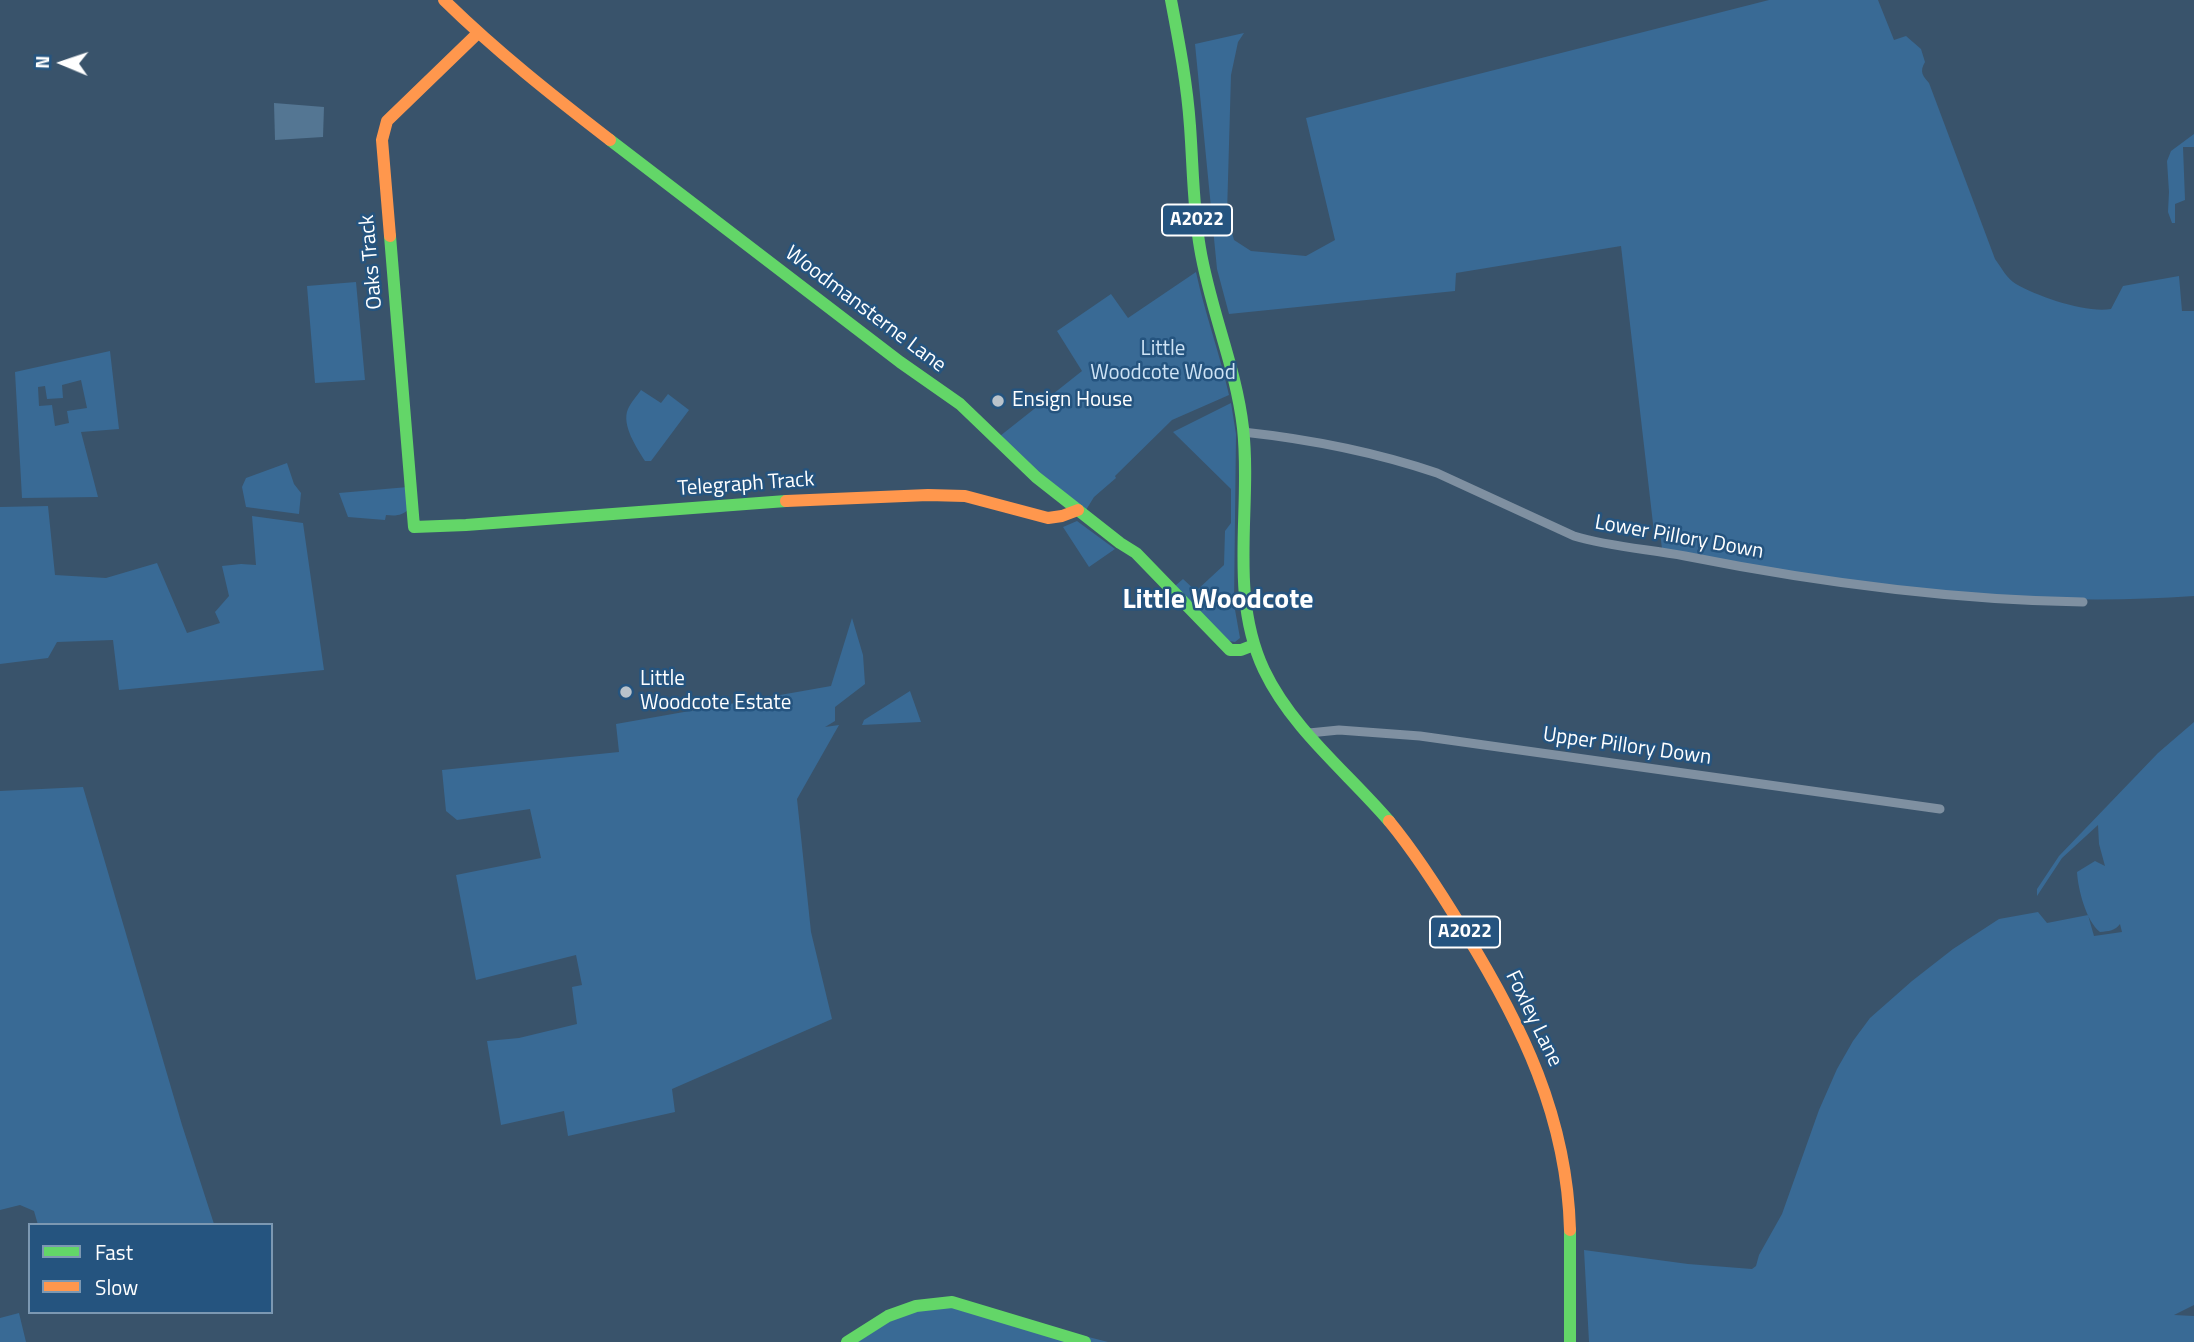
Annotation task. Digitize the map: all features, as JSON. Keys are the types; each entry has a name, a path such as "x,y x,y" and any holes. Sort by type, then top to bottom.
{"street":[{"name":"Woodmansterne Lane","path":"444,0 478,33 574,112 900,362 960,404 1036,477 1136,553 1230,650 1241,650 1254,645"},
{"name":"A2022","path":"1171,0 1186,85 1199,245 1210,300 1235,378 1244,432 1244,573 1246,603 1254,645"},
{"name":"Oaks Track","path":"414,527 382,140 387,121 478,33"},
{"name":"Lower Pillory Down","path":"1244,432 1327,445 1418,466 1574,536 1594,542 1771,573 1946,596 2083,602"},
{"name":"Telegraph Track","path":"414,527 807,499 928,495 965,496 1048,517 1062,516 1078,510"},
{"name":"Foxley Lane","path":"1254,645 1279,696 1411,849 1487,969 1531,1053 1550,1103 1566,1174 1570,1242 1570,1342"},
{"name":"Upper Pillory Down","path":"1309,733 1339,730 1420,736 1940,809"},
{"path":"847,1342 888,1316 906,1309 952,1303 1085,1342"}],"green space":[{"path":"1769,0 1878,0 1894,40 1906,36 1921,49 1925,62 1923,74 1929,83 1995,259 2016,284 2062,303 2100,310 2111,309 2123,286 2179,276 2182,311 2194,311 2194,596 2060,599 1993,596 1794,573 1662,549 1660,532 1655,541 1621,246 1456,273 1455,291 1229,314 1217,269 1195,44 1244,33 1238,42 1231,75 1227,214 1234,240 1251,251 1306,256 1335,240 1306,118"},
{"path":"2194,134 2194,147 2183,147 2185,200 2175,204 2175,223 2172,223 2168,212 2167,161 2171,151"},
{"name":"Little Woodcote Wood","path":"1196,272 1229,395 1172,420 1094,497 1086,510 1037,474 1000,436 1082,371 1057,331 1111,294 1128,318"},
{"path":"356,282 365,380 315,383 307,286"},
{"path":"110,351 119,429 81,432 98,497 22,498 15,372","holes":["81,380 87,408 67,411 69,423 55,426 52,405 39,406 38,387 45,386 47,399 63,398 62,385"]},
{"path":"641,390 661,403 668,394 689,410 651,461 645,461 631,436 626,415"},
{"path":"1231,403 1236,434 1234,604 1240,638 1235,642 1229,641 1175,586 1183,579 1196,591 1224,565 1225,531 1231,523 1231,489 1173,432"},
{"path":"287,463 294,484 301,493 299,514 246,507 242,487 246,478"},
{"path":"408,487 410,508 399,515 386,515 385,520 348,517 339,493"},
{"path":"48,506 55,575 106,578 157,563 187,633 220,623 215,612 229,596 222,566 256,565 252,516 303,523 324,670 119,690 113,640 57,642 48,658 0,664 0,507"},
{"path":"1077,521 1115,549 1089,567 1063,527"},
{"path":"852,618 863,655 865,684 835,707 835,721 825,727 839,725 797,799 811,932 832,1019 672,1089 675,1112 568,1136 564,1111 501,1125 487,1041 519,1038 577,1024 572,987 582,985 576,955 476,980 456,875 541,858 530,809 457,820 446,811 442,770 619,752 616,724 831,686"},
{"path":"910,691 921,722 862,725 864,720"},
{"path":"2194,722 2194,1305 2174,1315 2194,1316 2194,1342 1589,1342 1584,1250 1688,1264 1752,1269 1782,1214 1819,1110 1837,1069 1870,1018 1953,949 1999,919 2038,912 2047,923 2088,915 2077,872 2095,861 2105,866 2099,844 2098,825 2062,858 2037,896 2037,889 2059,856 2158,753","holes":["2088,915 2100,932 2109,931 2120,924 2122,932 2094,936"]},
{"path":"83,787 182,1125 214,1223 37,1223 34,1211 20,1205 0,1210 0,791"},
{"path":"952,1302 1108,1342 847,1342 888,1316"},
{"path":"19,1313 26,1342 0,1342 0,1318"}],"shaded area":[{"path":"274,103 324,107 323,137 275,140"}],"traffic: fast":[{"path":"1171,0 1187,94 1200,248 1235,383 1243,428 1244,581 1253,641 1264,670 1289,712 1389,821"},
{"path":"610,140 900,362 960,404 1036,477 1136,553 1230,650 1241,650 1254,645"},
{"path":"390,236 414,527 786,501"},
{"path":"1570,1230 1570,1342"},
{"path":"847,1342 888,1316 916,1306 952,1302 1085,1342"}],"traffic: slow":[{"path":"444,0 504,55 610,140"},
{"path":"390,236 382,140 387,121 478,33"},
{"path":"786,501 965,496 1048,518 1078,510"},
{"path":"1389,821 1419,861 1485,966 1505,1001 1538,1073 1560,1149 1570,1230"}],"place":[{"name":"Ensign House","path":"998,401"},
{"name":"Little Woodcote Estate","path":"626,692"}],"district":[{"name":"Little Woodcote","path":"1218,601"}]}
